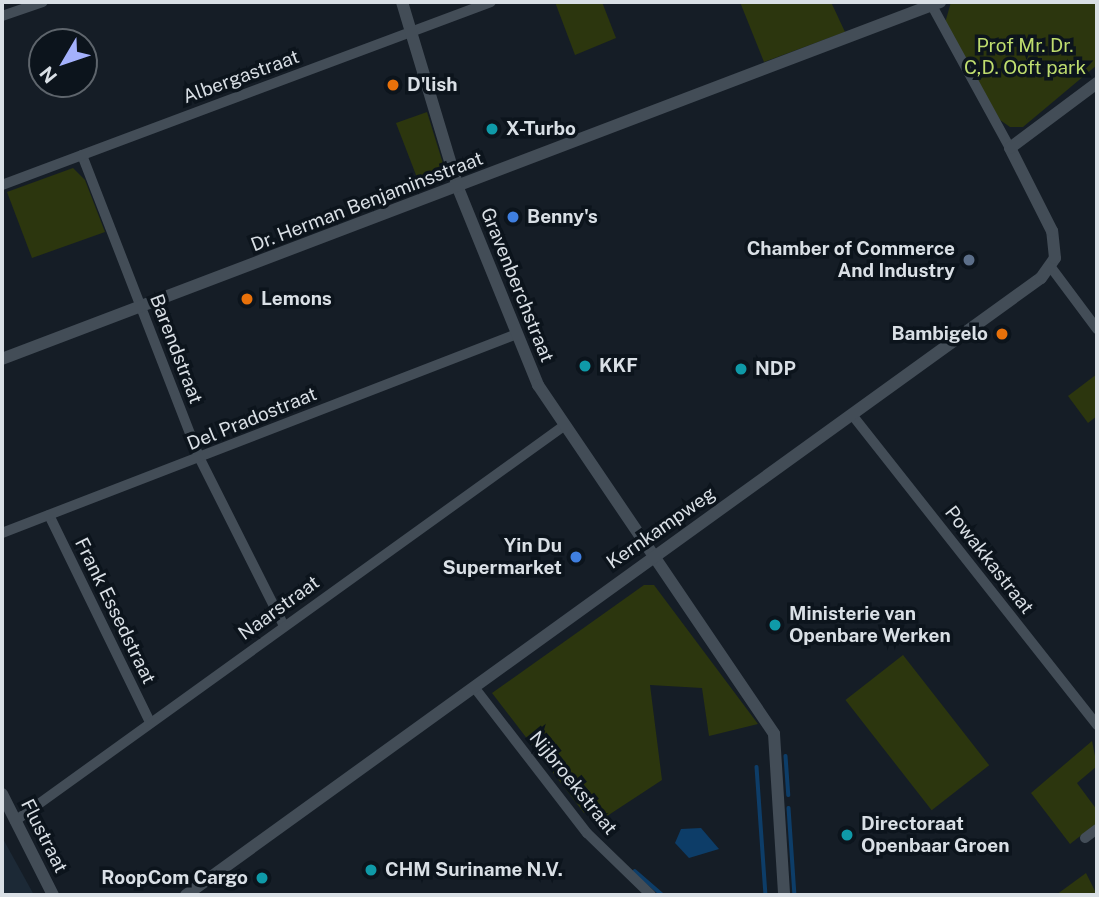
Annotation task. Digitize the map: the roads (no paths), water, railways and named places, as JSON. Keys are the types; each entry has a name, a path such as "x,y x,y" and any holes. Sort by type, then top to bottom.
{"street":[{"path":"2,16 43,2"},
{"name":"Gravenberchstraat","path":"402,2 458,188 514,335 565,425 774,734 784,895"},
{"name":"Albergastraat","path":"2,185 491,2"},
{"path":"934,3 1052,231 1050,266 1097,328"},
{"name":"Dr. Herman Benjaminsstraat","path":"2,359 458,188 934,3"},
{"path":"1010,148 1097,83"},
{"name":"Barendstraat","path":"82,155 200,459 284,626"},
{"name":"Kernkampweg","path":"186,895 653,557 853,416 1050,266"},
{"name":"Del Pradostraat","path":"2,533 200,459 514,335"},
{"name":"Powakkastraat","path":"853,416 1096,722"},
{"name":"Naarstraat","path":"15,821 565,425"},
{"name":"Frank Essedstraat","path":"49,515 150,722"},
{"name":"Nijbroekstraat","path":"474,687 587,833 651,895"},
{"name":"Flustraat","path":"2,794 52,895"},
{"path":"1085,838 1097,829"}],"water":[{"path":"701,828 719,849 689,858 675,843 681,829"}],"waterway":[{"path":"786,756 789,795"},
{"path":"757,767 766,895"},
{"path":"789,808 795,895"},
{"path":"635,871 663,895"}],"place":[{"name":"D'lish","path":"393,85"},
{"name":"X-Turbo","path":"492,129"},
{"name":"Benny's","path":"513,217"},
{"name":"Chamber of Commerce And Industry","path":"969,260"},
{"name":"Lemons","path":"247,299"},
{"name":"Bambigelo","path":"1002,334"},
{"name":"KKF","path":"585,366"},
{"name":"NDP","path":"741,369"},
{"name":"Yin Du Supermarket","path":"576,557"},
{"name":"Ministerie van Openbare Werken","path":"775,625"},
{"name":"Directoraat Openbaar Groen","path":"847,835"},
{"name":"CHM Suriname N.V.","path":"371,870"},
{"name":"RoopCom Cargo","path":"262,878"}],"park label":[{"name":"Prof Mr. Dr. C,D. Ooft park","path":"1025,57"}]}
